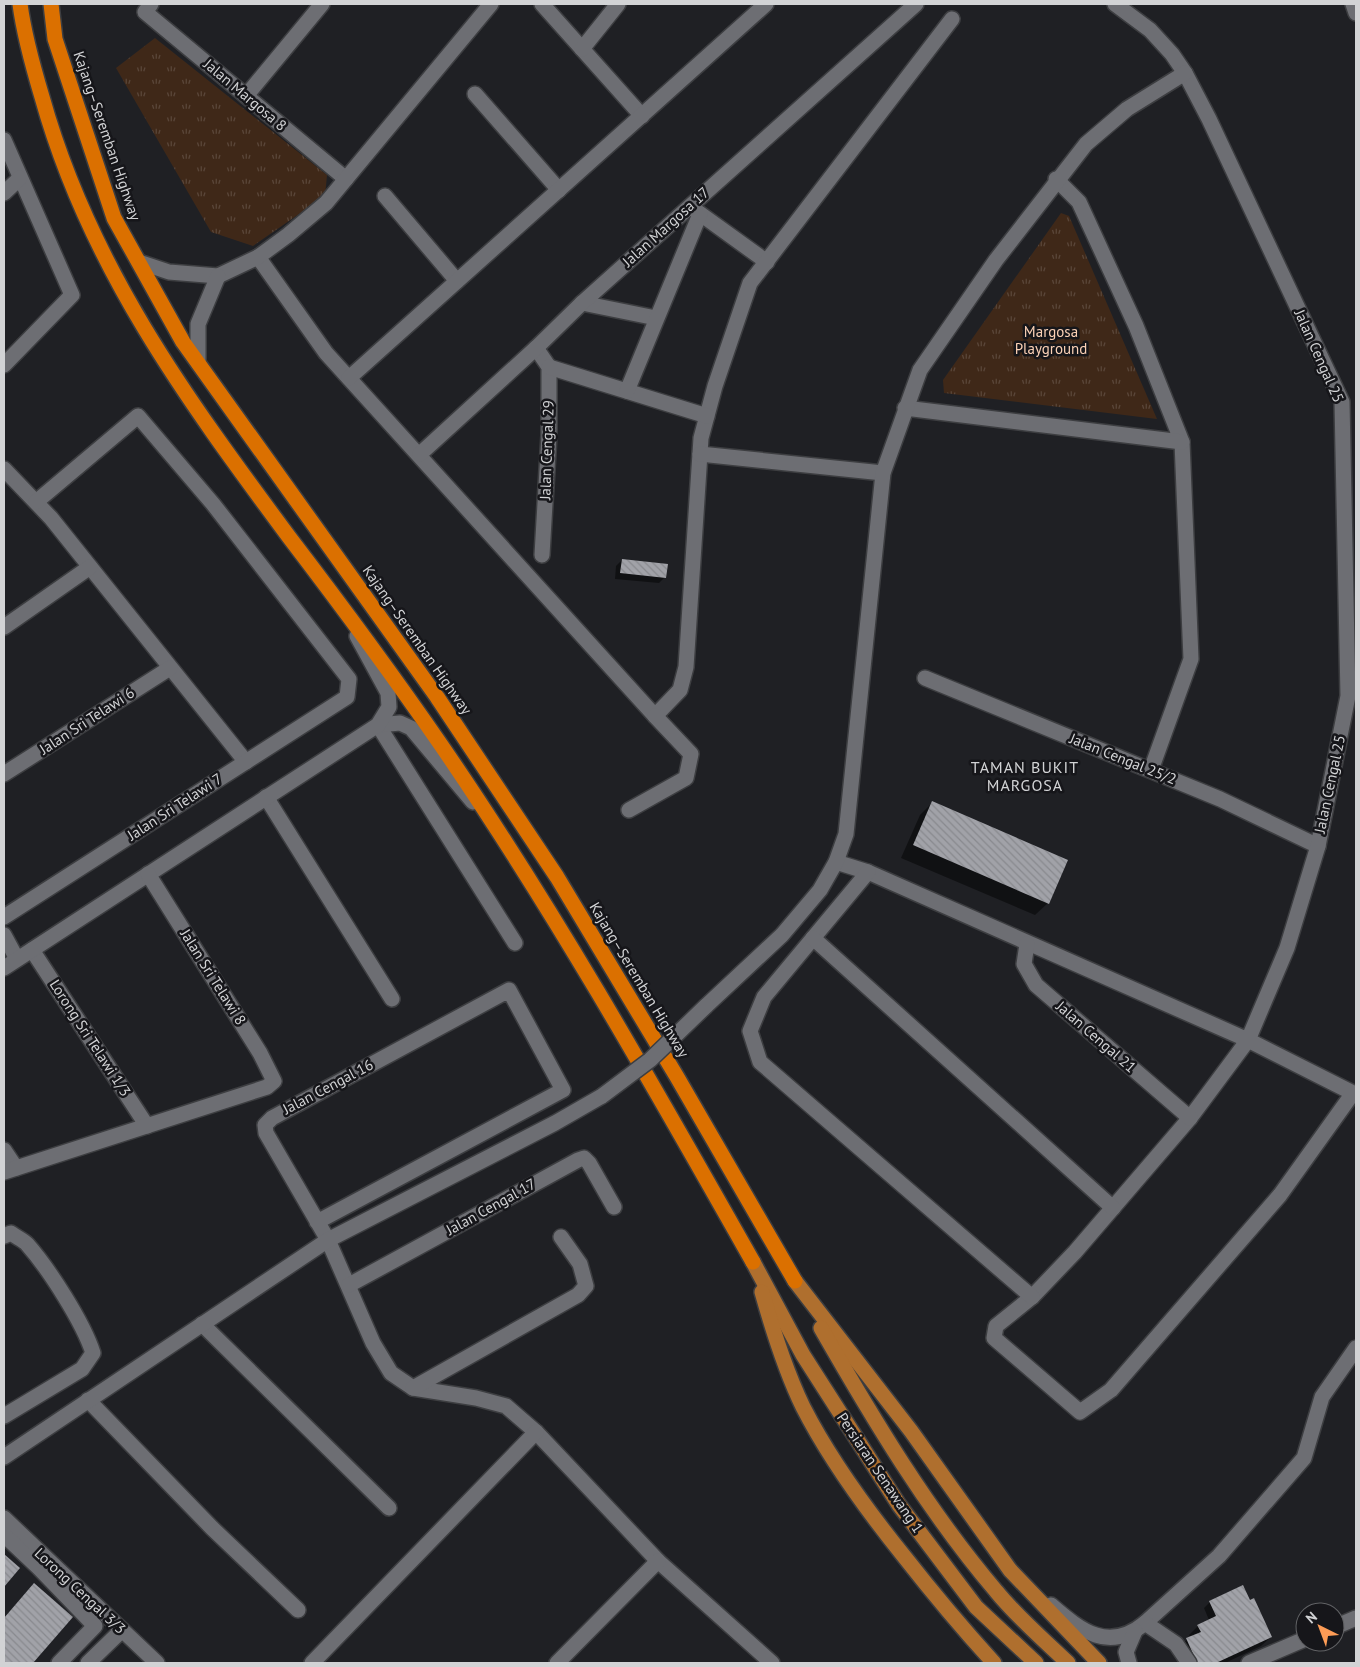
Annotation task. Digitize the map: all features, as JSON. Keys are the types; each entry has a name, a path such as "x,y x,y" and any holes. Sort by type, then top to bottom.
{"highway":[{"path":"20,4 35,75 54,141 78,204 112,274 155,347 221,446 402,690 508,845 655,1090 752,1262"},
{"name":"Kajang–Seremban Highway","path":"51,4 55,39 114,218 183,342 437,697 558,877 677,1077 795,1282"}],"main road":[{"path":"752,1262 776,1341 803,1406 830,1452 866,1508 958,1624 994,1663"},
{"name":"Persiaran Senawang 1","path":"752,1262 803,1354 899,1505 976,1607 1036,1663"},
{"path":"795,1282 911,1431 1010,1570 1099,1663"},
{"name":"Persiaran Senawang 1","path":"795,1282 867,1408 921,1491 999,1594 1068,1663"}],"street":[{"path":"246,96 322,4"},
{"path":"139,262 169,272 218,276 258,256 288,236 326,203 491,4"},
{"path":"542,4 642,116"},
{"path":"582,49 618,4"},
{"path":"349,378 766,4"},
{"name":"Jalan Margosa 17","path":"420,454 536,348 582,303 916,4"},
{"name":"Jalan Cengal 25","path":"1115,4 1150,30 1185,73 1209,119 1342,402 1348,696 1318,846 1287,948 1248,1040 1190,1118 1113,1208 1032,1297 996,1326 994,1338 1080,1412 1111,1390 1280,1195 1353,1093 1248,1040"},
{"path":"1353,4 1356,13"},
{"name":"Jalan Margosa 8","path":"148,8 246,96 346,179"},
{"path":"655,716 680,690 686,667 701,438 715,386 750,283 952,19"},
{"path":"4,1458 328,1240 555,1124 602,1096 650,1060 782,935 820,890 836,862 846,834 883,473 920,370 996,260 1056,179 1086,144 1127,109 1185,73"},
{"path":"475,94 559,190"},
{"path":"4,140 72,295 4,365"},
{"path":"4,193 20,178"},
{"path":"1056,179 1079,202 1136,326 1182,442 1191,659 1151,770"},
{"path":"384,196 457,281"},
{"path":"627,391 698,212 767,262"},
{"path":"258,256 326,353 420,454 691,754 686,778 629,810"},
{"path":"198,362 198,324 218,276"},
{"path":"582,303 656,318"},
{"path":"536,348 549,366 707,416"},
{"name":"Jalan Cengal 29","path":"542,556 549,434 549,366"},
{"path":"905,408 1182,442"},
{"name":"Jalan Sri Telawi 7","path":"4,917 347,697 349,679 213,504 138,416 36,502"},
{"path":"700,454 883,473"},
{"path":"4,469 36,502 90,567 246,762"},
{"path":"4,627 90,567"},
{"path":"4,968 378,725 389,707 388,693 340,604"},
{"name":"Jalan Sri Telawi 6","path":"4,774 170,668"},
{"name":"Jalan Cengal 25/2","path":"925,678 1220,799 1318,846"},
{"path":"378,725 400,723 411,728 508,845"},
{"path":"378,725 515,943"},
{"path":"266,797 392,999"},
{"path":"836,862 868,872 1248,1040"},
{"path":"868,872 764,997 750,1031 760,1062 1032,1297"},
{"name":"Jalan Sri Telawi 8","path":"147,1126 267,1087 274,1081 260,1053 148,874"},
{"path":"4,935 17,959"},
{"path":"813,938 1113,1208"},
{"name":"Jalan Cengal 21","path":"1028,944 1024,964 1036,985 1190,1118"},
{"name":"Lorong Sri Telawi 1/3","path":"32,950 147,1126"},
{"name":"Jalan Cengal 16","path":"318,1222 563,1090 509,990 272,1118 265,1126 266,1133 328,1240 373,1343 391,1373 412,1388"},
{"path":"4,1150 10,1170 147,1126"},
{"name":"Jalan Cengal 17","path":"349,1286 584,1158 589,1163 614,1207"},
{"path":"4,1236 11,1233 26,1243 55,1284 83,1329 93,1354 82,1369 4,1416"},
{"path":"412,1388 578,1295 586,1286 580,1264 561,1237"},
{"path":"202,1324 389,1508"},
{"path":"1010,1570 1080,1630 1116,1639 1140,1627 1219,1556 1304,1458 1322,1397 1356,1348"},
{"path":"412,1388 506,1406 536,1432 658,1561 772,1663"},
{"path":"88,1400 212,1528 298,1610"},
{"path":"312,1663 536,1432"},
{"name":"Lorong Cengal 3/3","path":"4,1518 157,1663"},
{"path":"4,1535 46,1574 94,1626 59,1663"},
{"path":"557,1663 658,1561"},
{"path":"1129,1663 1126,1652 1140,1627"},
{"path":"1140,1627 1176,1644 1189,1663"},
{"path":"88,1663 122,1630"},
{"path":"1249,1663 1295,1644"},
{"path":"978,1646 984,1663"}],"green space":[{"path":"155,38 327,175 325,196 253,246 211,232 116,68"},
{"name":"Margosa Playground","path":"1061,213 1069,216 1157,419 944,393 943,380"}],"building":[{"path":"622,559 668,564 666,578 620,573"},
{"path":"932,801 1068,860 1049,904 913,845"},
{"path":"4,1554 20,1568 4,1587"},
{"path":"34,1583 73,1617 33,1663 4,1663 4,1618"},
{"path":"1243,1585 1250,1600 1254,1598 1272,1637 1216,1663 1197,1663 1186,1638 1201,1632 1197,1625 1216,1616 1209,1601"}],"district":[{"name":"TAMAN BUKIT MARGOSA","path":"1025,776"}]}
